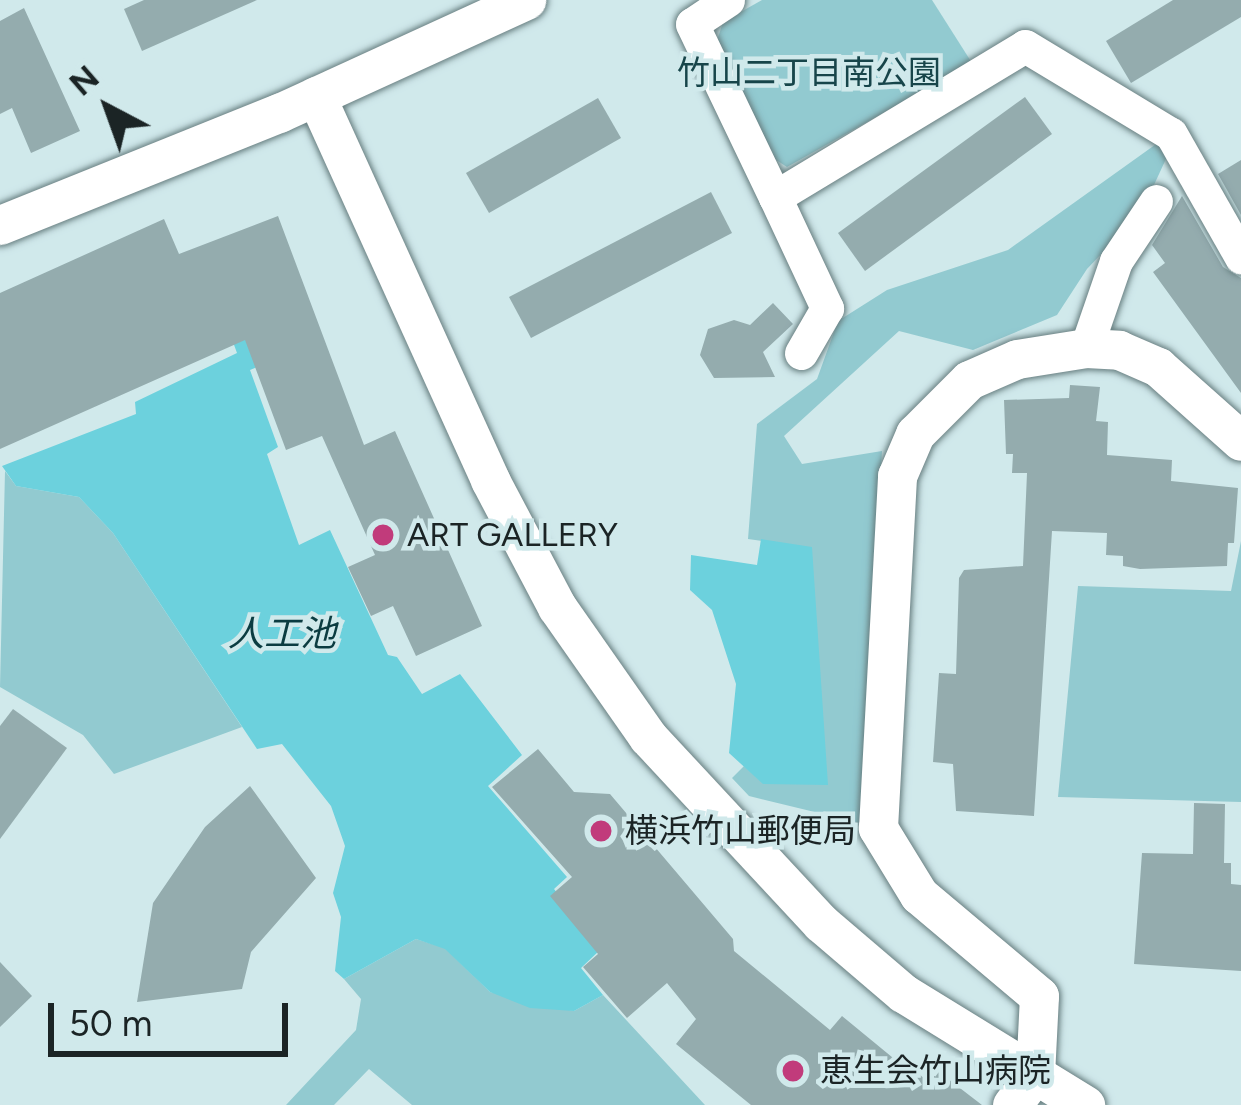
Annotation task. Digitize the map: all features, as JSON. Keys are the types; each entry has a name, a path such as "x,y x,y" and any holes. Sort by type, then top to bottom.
{"street":[{"path":"0,225 316,96 526,0"},
{"path":"728,0 692,23 827,308 801,352"},
{"path":"776,197 1025,46 1181,160 1230,209 1241,256"},
{"path":"316,96 490,480 600,673 648,737 821,922 903,993 1023,1090 1085,1105"},
{"path":"1086,348 1116,260 1156,201"},
{"path":"1023,1090 1040,997 919,895 878,828 897,476 915,434 969,380 1017,359 1086,348 1158,367 1241,441"}],"green space":[{"name":"竹山二丁目南公園","path":"762,0 932,0 972,63 787,167 767,154 715,47 723,22"},
{"path":"1159,142 1171,148 1142,211 1087,269 1057,315 973,350 899,331 784,436 802,464 882,451 860,823 749,796 732,778 744,766 763,783 812,548 748,539 757,424 817,379 838,321 887,290 1008,250"},
{"path":"5,471 16,486 79,497 113,533 242,727 114,774 83,735 0,687"},
{"path":"1241,541 1241,802 1058,797 1078,586 1231,591"},
{"path":"416,939 445,948 490,992 574,1011 603,995 705,1105 412,1105 369,1069 334,1105 286,1105 356,1030 361,999 344,979"}],"water":[{"name":"人工池","path":"260,328 272,361 250,370 278,447 267,454 299,545 330,530 388,655 397,657 422,694 460,674 522,755 488,786 567,877 554,889 601,949 581,968 603,995 574,1011 530,1008 490,992 445,949 416,939 344,979 335,971 341,917 333,893 345,846 331,806 282,744 257,749 113,533 79,497 16,486 2,466 136,414 135,402 237,353 233,342"},
{"path":"761,539 812,547 828,785 763,784 729,753 736,684 712,610 690,590 691,555 757,565"}],"building":[{"path":"144,0 257,0 142,51 124,9"},
{"path":"1173,0 1241,0 1241,17 1131,83 1106,41"},
{"path":"24,8 80,131 31,153 12,108 0,114 0,21"},
{"path":"1025,97 1052,134 865,271 838,233"},
{"path":"598,98 621,138 489,213 466,173"},
{"path":"1241,160 1241,215 1218,174"},
{"path":"711,192 732,233 531,338 509,297"},
{"path":"1182,196 1223,267 1241,278 1241,393 1153,272 1165,263 1152,245"},
{"path":"278,216 364,445 395,431 482,626 416,656 393,606 371,616 348,567 375,555 322,436 286,450 245,340 0,449 0,293 164,219 179,254"},
{"path":"773,303 793,324 763,352 775,377 714,378 700,355 708,329 734,320 750,325"},
{"path":"1070,385 1100,387 1096,421 1108,422 1107,455 1172,460 1171,481 1238,488 1234,543 1228,543 1227,566 1140,569 1123,566 1123,556 1106,555 1107,533 1052,531 1034,816 956,811 953,764 933,762 939,673 956,674 959,578 964,570 1023,566 1027,473 1012,473 1013,454 1006,454 1004,400 1069,398"},
{"path":"13,709 67,748 0,839 0,726"},
{"path":"538,749 574,792 610,794 733,939 734,951 830,1030 842,1016 915,1076 926,1062 982,1105 751,1105 676,1044 696,1019 667,983 627,1018 583,967 598,954 550,896 572,877 492,787"},
{"path":"250,786 316,878 251,952 242,989 137,1002 153,903 205,827"},
{"path":"1194,803 1225,804 1224,863 1231,863 1231,884 1241,885 1241,971 1134,964 1142,853 1193,854"},
{"path":"0,962 32,996 0,1027"}],"place":[{"name":"ART GALLERY","path":"383,535"},
{"name":"横浜竹山郵便局","path":"601,831"},
{"name":"恵生会竹山病院","path":"793,1071"}]}
